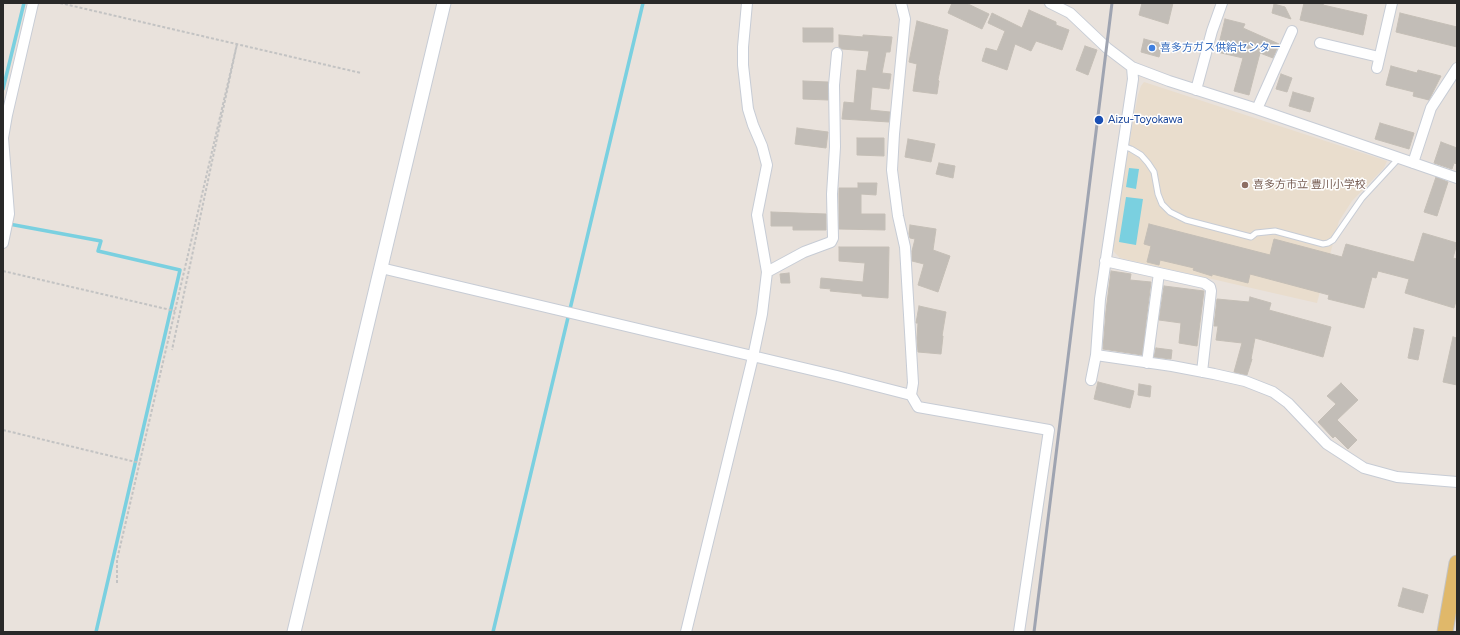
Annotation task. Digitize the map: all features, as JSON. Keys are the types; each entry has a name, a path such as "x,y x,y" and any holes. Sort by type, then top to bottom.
{"main road":[{"path":"1445,632 1454,592 1457,563"}],"street":[{"path":"3,243 9,214 3,138 8,107 33,3"},
{"path":"294,632 444,3"},
{"path":"686,632 753,356 762,314 768,272 758,215 766,165 762,146 748,108 743,65 742,47 747,3"},
{"path":"901,3 905,19 892,170 898,216 905,247 913,383 911,395 918,407 1049,430 1019,632"},
{"path":"1050,3 1070,14 1107,48 1132,66 1196,90 1257,109 1457,178"},
{"path":"1196,90 1212,31 1222,3"},
{"path":"1377,68 1392,3"},
{"path":"1257,109 1292,31"},
{"path":"1320,43 1379,57"},
{"path":"768,272 804,252 832,242 834,85 837,53"},
{"path":"1091,380 1096,355 1100,299 1105,261 1133,79 1132,66"},
{"path":"1413,163 1431,108 1457,68"},
{"path":"1105,261 1204,283 1210,287 1211,292 1202,372"},
{"path":"381,268 837,376 911,395"},
{"path":"1147,363 1159,273"},
{"path":"1096,355 1202,372 1239,380 1273,392 1288,403 1327,444 1364,468 1397,477 1457,482"}],"lane":[{"path":"1123,146 1141,155 1148,163 1154,172 1158,194 1162,204 1170,212 1186,220 1251,237 1256,233 1275,231 1323,244 1333,240 1362,198 1399,158"}],"path":[{"path":"60,3 361,74"},
{"path":"117,583 117,560 237,44"},
{"path":"172,350 237,44"},
{"path":"3,271 175,311"},
{"path":"3,430 140,463"}],"shaded area":[{"name":"喜多方市立 豊川小学校","path":"1144,82 1387,161 1384,168 1352,201 1339,221 1317,303 1120,258 1114,252 1111,245 1125,165 1138,95"}],"water":[{"path":"1129,168 1139,169 1136,189 1126,187"},
{"path":"1126,197 1143,199 1136,245 1119,242"}],"building":[{"path":"952,3 966,3 989,14 982,29 948,13"},
{"path":"1142,3 1173,3 1168,24 1139,15"},
{"path":"1304,3 1324,3 1323,5 1367,15 1363,35 1300,20"},
{"path":"1274,4 1285,7 1291,19 1272,13"},
{"path":"1029,10 1056,22 1056,25 1069,30 1062,50 1036,41 1031,51 1015,44 1007,70 982,61 986,48 997,51 1005,31 988,23 992,13 1022,28"},
{"path":"1400,13 1457,27 1457,47 1396,32"},
{"path":"1225,19 1245,24 1243,28 1279,44 1273,58 1260,53 1249,95 1234,91 1243,58 1217,52"},
{"path":"917,21 948,30 938,80 937,94 913,91 917,64 909,62"},
{"path":"803,28 833,28 833,42 803,42"},
{"path":"839,35 892,37 890,52 886,52 882,73 891,74 889,89 872,87 870,110 890,112 889,122 842,119 844,102 854,103 857,70 866,71 869,51 842,49 839,47"},
{"path":"1144,39 1163,44 1159,57 1141,52"},
{"path":"1085,46 1097,50 1088,75 1076,70"},
{"path":"1391,66 1417,73 1418,70 1441,76 1429,100 1413,96 1414,92 1386,85"},
{"path":"1281,74 1292,78 1287,92 1276,89"},
{"path":"803,81 828,82 828,100 803,99"},
{"path":"1293,92 1314,98 1310,112 1289,106"},
{"path":"1380,123 1414,133 1409,149 1375,139"},
{"path":"797,128 828,132 826,148 795,144"},
{"path":"857,138 884,138 884,156 857,155"},
{"path":"908,139 935,144 931,162 905,157"},
{"path":"1441,142 1457,148 1457,164 1454,163 1452,169 1434,163"},
{"path":"939,163 955,166 953,178 936,174"},
{"path":"1436,177 1448,182 1437,216 1424,212"},
{"path":"858,183 877,183 876,195 861,194 861,214 885,214 885,230 839,229 839,188 858,188"},
{"path":"771,212 826,214 826,230 793,230 793,226 771,226"},
{"path":"1149,224 1270,255 1274,239 1342,257 1346,244 1414,262 1423,233 1457,243 1453,258 1457,259 1457,298 1454,308 1405,293 1409,279 1378,271 1376,278 1372,277 1364,308 1328,299 1329,295 1250,274 1248,283 1212,274 1212,276 1193,270 1194,268 1160,260 1159,265 1147,262 1151,246 1144,244"},
{"path":"910,225 936,229 933,250 950,256 938,292 918,285 924,264 912,261 912,251 915,239 910,238"},
{"path":"839,247 889,247 888,298 862,296 862,294 830,291 831,289 820,288 821,278 863,282 865,263 839,261"},
{"path":"1111,271 1131,274 1130,280 1151,282 1142,355 1103,349"},
{"path":"789,273 790,283 781,283 780,274"},
{"path":"1164,286 1204,291 1197,346 1179,343 1181,323 1159,320"},
{"path":"1250,297 1271,303 1269,310 1331,327 1323,357 1255,338 1252,359 1247,375 1234,372 1242,343 1216,340 1218,326 1214,326 1217,299 1249,302"},
{"path":"919,306 946,312 941,354 918,352 918,323 916,323"},
{"path":"1414,328 1424,330 1418,360 1408,358"},
{"path":"1453,337 1457,338 1457,385 1443,382"},
{"path":"1156,348 1172,350 1171,359 1154,357"},
{"path":"1098,382 1134,391 1130,408 1094,399"},
{"path":"1341,383 1358,400 1337,420 1357,440 1348,449 1335,436 1333,438 1318,422 1336,404 1327,396"},
{"path":"1139,384 1151,386 1150,397 1138,395"},
{"path":"1403,588 1428,595 1423,613 1398,606"}],"waterway":[{"path":"3,89 24,3"},
{"path":"493,632 643,3"},
{"path":"9,224 101,241 98,251 180,270 96,632"}],"railway":[{"path":"1034,632 1112,3"}],"place":[{"name":"喜多方ガス供給センター","path":"1152,48"},
{"name":"Aizu-Toyokawa","path":"1099,120"},
{"name":"喜多方市立 豊川小学校","path":"1245,185"}]}
